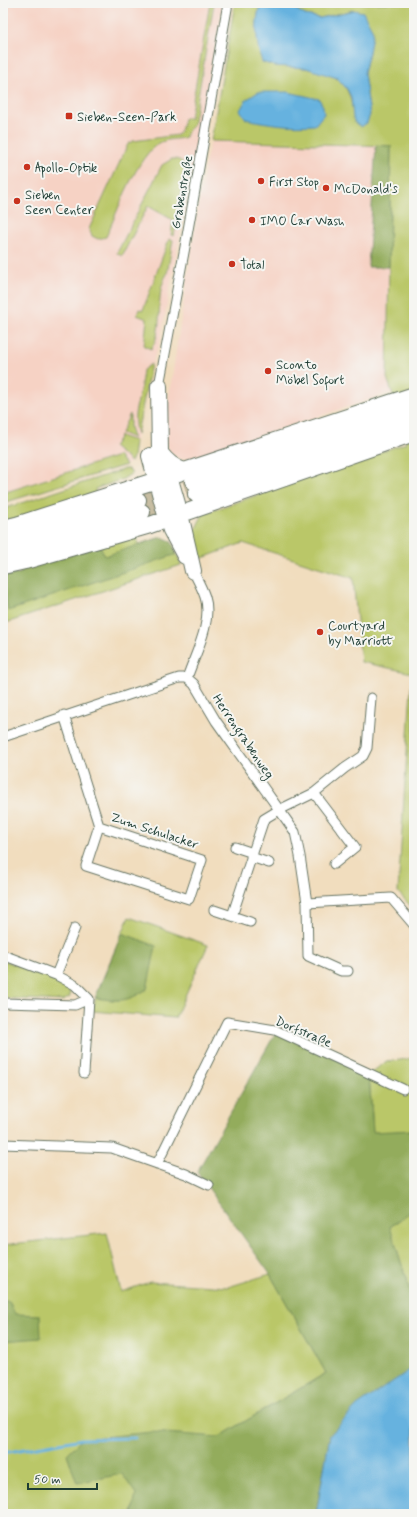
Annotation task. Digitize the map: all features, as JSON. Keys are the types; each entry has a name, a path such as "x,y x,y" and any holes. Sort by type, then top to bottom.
{"highway":[{"path":"159,386 155,454 193,571"},
{"path":"3,566 25,562 414,395"},
{"path":"3,554 74,534 414,408"},
{"path":"3,528 169,500 414,421"},
{"path":"3,541 73,522 169,500 414,433"},
{"path":"155,454 173,467 169,500"}],"street":[{"name":"Grabenstraße","path":"159,386 228,3"},
{"path":"3,737 64,715 179,678 187,678 206,626 207,612 205,596 193,571"},
{"name":"Herrengrabenweg","path":"187,678 194,684 216,721 295,832 307,903 308,956 341,972 348,971"},
{"path":"232,916 264,819 314,793 345,768 363,756 368,748 371,698"},
{"name":"Zum Schulacker","path":"64,715 99,826 86,866 189,899 202,860 99,826"},
{"path":"314,793 355,847 334,864"},
{"path":"235,847 269,863"},
{"path":"307,903 391,898 414,925"},
{"path":"214,910 250,922"},
{"path":"56,975 75,928"},
{"path":"3,955 56,975 75,985 89,999 84,1074"},
{"path":"3,1003 75,1005 89,999"},
{"name":"Dorfstraße","path":"157,1164 227,1022 275,1030 403,1089"},
{"path":"3,1144 112,1148 186,1174 209,1185"}],"shaded area":[{"path":"3,3 223,3 160,342 152,364 131,462 126,465 3,503"},
{"path":"211,141 376,145 368,267 389,267 387,378 392,392 193,458 180,459 171,453 165,441 167,409 206,159"}],"green space":[{"path":"210,3 214,3 193,126 186,133 185,138 161,142 152,149 136,171 106,237 98,239 92,236 89,229 128,144 133,141 178,135 184,118 190,118"},
{"path":"235,3 261,3 257,23 260,56 275,66 312,69 331,75 339,80 345,87 352,107 370,115 364,73 369,52 354,10 320,18 305,15 286,3 414,3 414,910 398,892 412,673 361,662 353,578 243,543 200,559 194,532 203,514 406,443 387,378 391,146 211,141"},
{"path":"376,145 391,146 389,267 368,267"},
{"path":"172,159 177,159 184,163 186,167 174,236 171,235 173,220 148,206 122,256 117,253 162,165"},
{"path":"169,239 173,240 167,274 161,292 158,331 151,349 144,346 147,319 137,315 139,309 143,310"},
{"path":"151,364 137,434 135,414 143,370"},
{"path":"130,414 130,427 133,438 121,433"},
{"path":"120,436 135,441 131,462 113,447"},
{"path":"118,456 126,465 3,503 3,493"},
{"path":"128,469 132,473 123,479 95,489 96,493 3,524 3,509"},
{"path":"136,536 139,544 162,537 177,554 181,565 3,624 3,575 5,576 21,573 24,568"},
{"path":"162,537 171,541 177,554 8,611 3,585 3,575 5,576 21,573 24,568 100,546 105,556"},
{"path":"129,917 208,945 175,1018 92,1011 98,990"},
{"path":"122,933 156,946 147,989 128,999 110,1000 95,998"},
{"path":"3,960 66,984 70,989 70,997 63,1001 3,998"},
{"path":"276,1032 369,1074 373,1132 414,1130 414,1209 390,1227 411,1294 414,1293 414,1367 396,1380 330,1435 316,1514 132,1514 136,1494 122,1474 77,1483 67,1454 82,1439 152,1432 219,1437 326,1373 270,1274 197,1172"},
{"path":"414,1058 414,1130 373,1133 369,1074 386,1062"},
{"path":"414,1209 414,1293 411,1295 390,1227"},
{"path":"107,1233 121,1292 150,1282 228,1287 270,1274 326,1373 219,1437 180,1514 3,1514 3,1245"},
{"path":"3,1301 9,1301 15,1314 40,1315 41,1338 3,1341"}],"water":[{"path":"261,3 286,3 305,15 320,18 354,10 363,12 373,31 364,73 370,115 367,123 361,127 355,123 353,118 351,97 347,89 337,78 306,68 274,66 262,62 258,48 257,32 257,17"},
{"path":"258,92 288,92 319,99 323,106 324,114 315,125 280,125 246,119 240,110 246,100"},
{"path":"414,1367 414,1514 316,1514 330,1435 357,1406"}],"waterway":[{"path":"3,1453 82,1439 135,1438"}],"tunnel":[{"path":"138,500 193,481"},
{"path":"142,512 196,494"}],"place":[{"name":"Sieben-Seen-Park","path":"69,116"},
{"name":"Apollo-Optik","path":"27,167"},
{"name":"First Stop","path":"261,181"},
{"name":"McDonald's","path":"326,188"},
{"name":"Sieben Seen Center","path":"17,201"},
{"name":"IMO Car Wash","path":"252,220"},
{"name":"Total","path":"232,264"},
{"name":"Sconto Möbel Sofort","path":"268,371"},
{"name":"Courtyard by Marriott","path":"320,632"}]}
